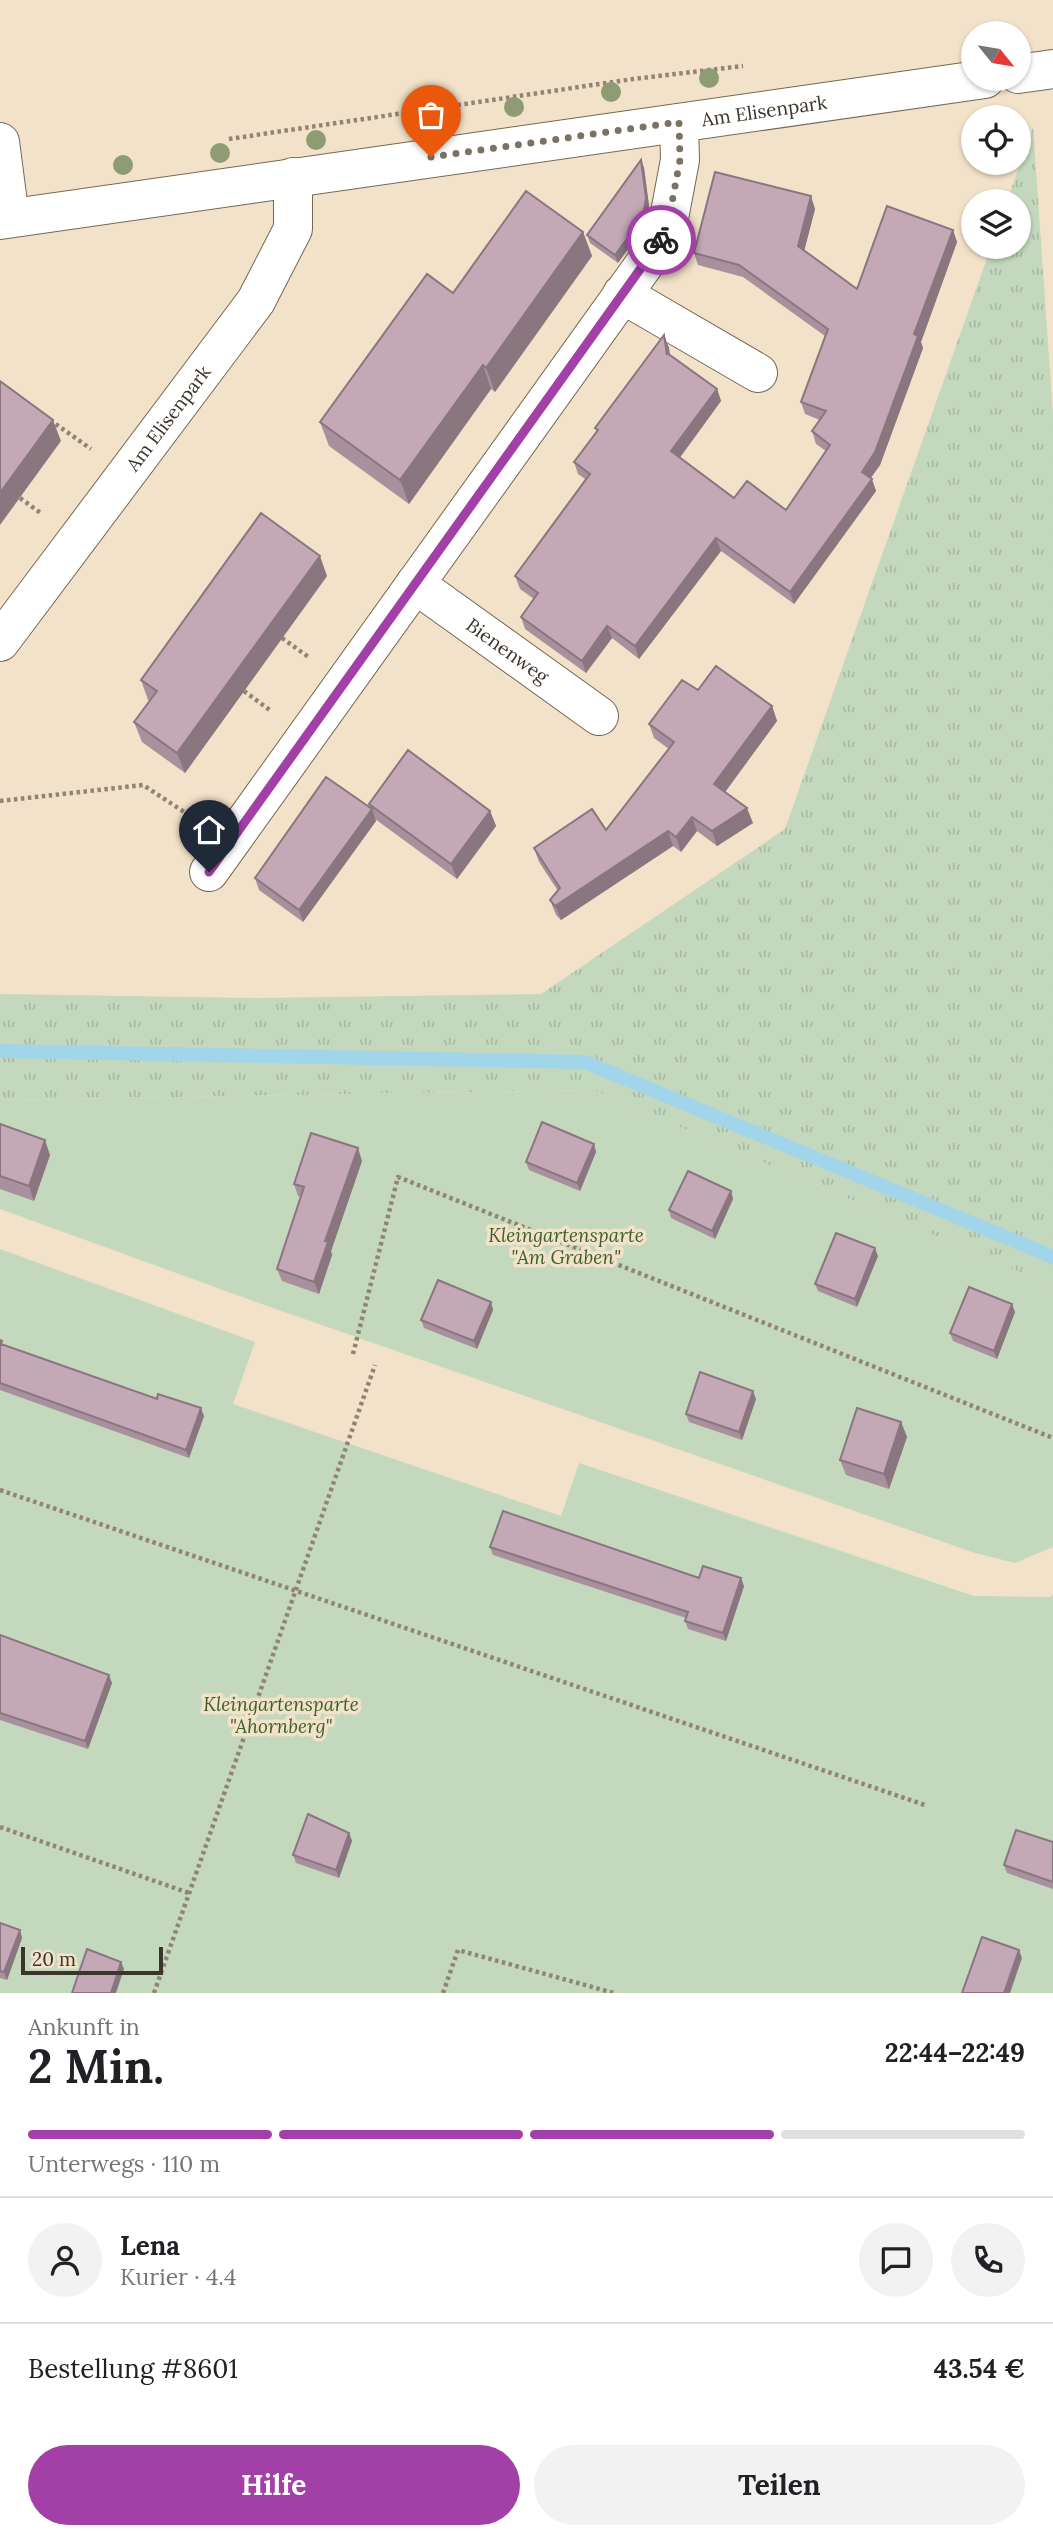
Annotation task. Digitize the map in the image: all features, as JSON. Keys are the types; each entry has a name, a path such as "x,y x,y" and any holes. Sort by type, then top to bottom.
{"street":[{"path":"1031,72 1053,69"},
{"name":"Am Elisenpark","path":"5,219 961,82"},
{"path":"219,857 666,234 680,160 679,122"},
{"path":"0,142 5,219"},
{"name":"Am Elisenpark","path":"0,642 256,301 293,229 293,177"},
{"path":"622,294 758,373"},
{"name":"Bienenweg","path":"415,584 599,716"}],"path":[{"path":"46,417 127,473"},
{"path":"0,801 143,785 219,857"},
{"path":"353,1354 398,1177 1053,1438"},
{"path":"154,1993 375,1365"},
{"path":"0,1490 925,1805"},
{"path":"0,1827 189,1893"},
{"path":"443,1993 458,1950 614,1993"}],"green space":[{"path":"1033,127 1053,415 1053,1286 593,1090 0,1100 0,994 258,998 541,994 785,829 987,259 1031,259 1031,189 1011,189 1016,175 1031,175"},
{"name":"Kleingartensparte \"Am Graben\"","path":"593,1090 1053,1286 1053,1547 1015,1563 975,1553 270,1307 0,1209 0,1100"},
{"name":"Kleingartensparte \"Ahornberg\"","path":"0,1249 255,1342 233,1404 561,1516 579,1463 974,1596 1053,1595 1053,1993 0,1993"}],"building":[{"path":"641,160 646,198 643,217 615,255 587,235"},
{"path":"715,172 811,196 798,246 857,289 887,206 953,230 914,334 918,336 875,452 862,472 872,479 790,592 716,538 635,646 607,626 582,661 521,617 538,593 515,576 590,474 574,462 598,430 595,428 664,335 667,355 717,389 671,451 734,498 747,481 786,510 830,445 812,431 826,411 801,402 828,329 739,265 694,253"},
{"path":"526,191 583,232 486,368 483,365 400,480 320,422 427,274 453,293"},
{"path":"0,381 53,420 0,493"},
{"path":"261,513 320,556 177,753 134,722 157,691 141,680"},
{"path":"716,666 772,706 714,784 747,808 712,831 692,817 676,837 668,831 555,906 550,900 560,888 534,848 592,809 606,830 674,742 649,724 682,680 698,690"},
{"path":"408,750 490,811 451,864 369,804"},
{"path":"326,777 372,809 299,910 255,878"},
{"path":"542,1122 594,1144 577,1183 526,1162"},
{"path":"0,1124 45,1140 29,1186 0,1176"},
{"path":"311,1133 358,1148 325,1241 328,1242 314,1282 277,1269 304,1187 294,1184"},
{"path":"688,1171 731,1191 712,1231 669,1210"},
{"path":"836,1233 875,1248 855,1299 815,1284"},
{"path":"438,1280 491,1302 474,1341 421,1320"},
{"path":"969,1287 1012,1304 994,1351 950,1333"},
{"path":"0,1340 1,1344 157,1399 158,1394 201,1408 186,1450 0,1383"},
{"path":"700,1372 753,1391 739,1432 686,1414"},
{"path":"857,1408 901,1422 884,1474 840,1460"},
{"path":"503,1511 699,1578 703,1566 741,1578 723,1633 685,1621 688,1612 490,1547"},
{"path":"0,1635 109,1675 85,1741 0,1713"},
{"path":"308,1814 349,1833 336,1870 293,1855"},
{"path":"1016,1830 1053,1842 1053,1882 1004,1865"},
{"path":"0,1923 20,1930 4,1972 0,1971"},
{"path":"982,1937 1019,1950 1004,1993 962,1993"},
{"path":"87,1949 121,1962 111,1993 72,1993"}],"waterway":[{"path":"0,1051 585,1062 1053,1257"}],"way so far":[{"path":"431,157 679,122 680,160 666,234 661,240"}],"route":[{"path":"209,872 661,240"}]}
